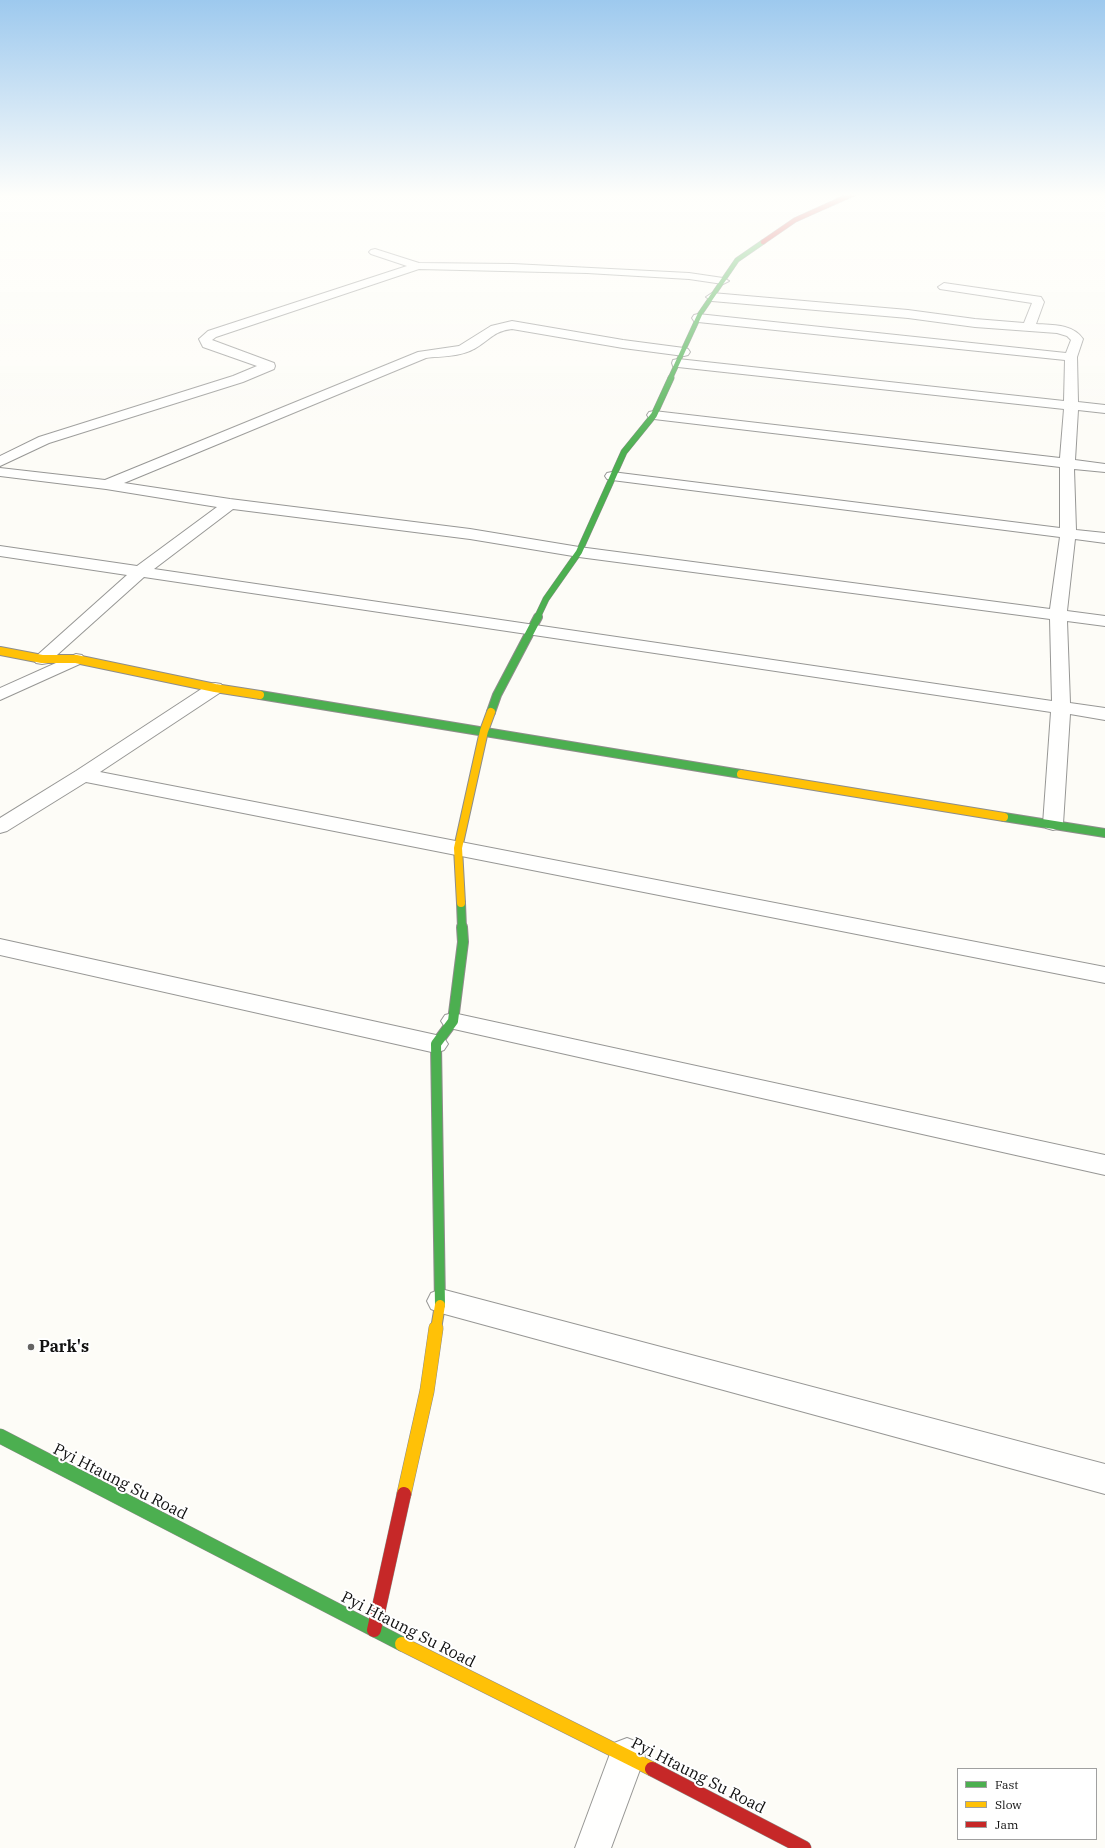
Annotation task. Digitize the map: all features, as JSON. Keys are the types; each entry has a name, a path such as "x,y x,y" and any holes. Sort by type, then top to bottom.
{"main road":[{"path":"374,1630 427,1391 441,1300 436,1044 453,1020 463,942 458,848 484,732 496,695 532,630 546,599 579,552 597,515 612,476 624,452 654,415 698,318 723,281"},
{"path":"0,651 42,659 76,659 215,688 1105,833"},
{"name":"Pyi Htaung Su Road","path":"0,1436 374,1630 627,1756 804,1848"}],"street":[{"path":"0,462 44,440 238,379 269,366 207,344 205,339 212,334 375,280"},
{"path":"718,280 723,281"},
{"path":"944,287 1038,301 1029,327"},
{"path":"712,297 908,314 975,323 1058,329 1070,333 1077,339 1071,357 1071,406 1067,464 1068,533 1058,614 1061,708 1053,824"},
{"path":"698,318 1071,357"},
{"path":"106,485 423,355 463,349 492,328 502,325 512,325 623,344 681,357 778,373 1105,409"},
{"path":"654,415 1105,468"},
{"path":"0,472 106,485 230,504 470,534 579,552 1105,620"},
{"path":"612,476 1105,538"},
{"path":"42,659 140,572 230,504"},
{"path":"0,551 1105,714"},
{"path":"0,695 76,659"},
{"path":"0,827 83,775 215,688"},
{"path":"83,775 1105,975"},
{"path":"0,947 436,1044"},
{"path":"453,1020 1105,1165"},
{"path":"441,1300 1105,1478"},
{"path":"593,1848 627,1756"}],"traffic: fast":[{"path":"491,712 497,695 532,630 546,599 579,552 624,452 654,415 700,314 723,280"},
{"path":"260,695 741,774"},
{"path":"1004,817 1105,833"},
{"path":"440,1305 436,1044 453,1021 463,942 461,903"},
{"path":"0,1436 402,1644"}],"traffic: slow":[{"path":"0,651 42,659 76,659 215,688 260,695"},
{"path":"461,903 458,848 484,731 491,712"},
{"path":"741,774 1004,817"},
{"path":"404,1494 427,1391 440,1305"},
{"path":"402,1644 652,1769"}],"traffic: jam":[{"path":"374,1630 404,1494"},
{"path":"652,1769 804,1848"}],"place":[{"name":"Park's","path":"31,1347"}]}
